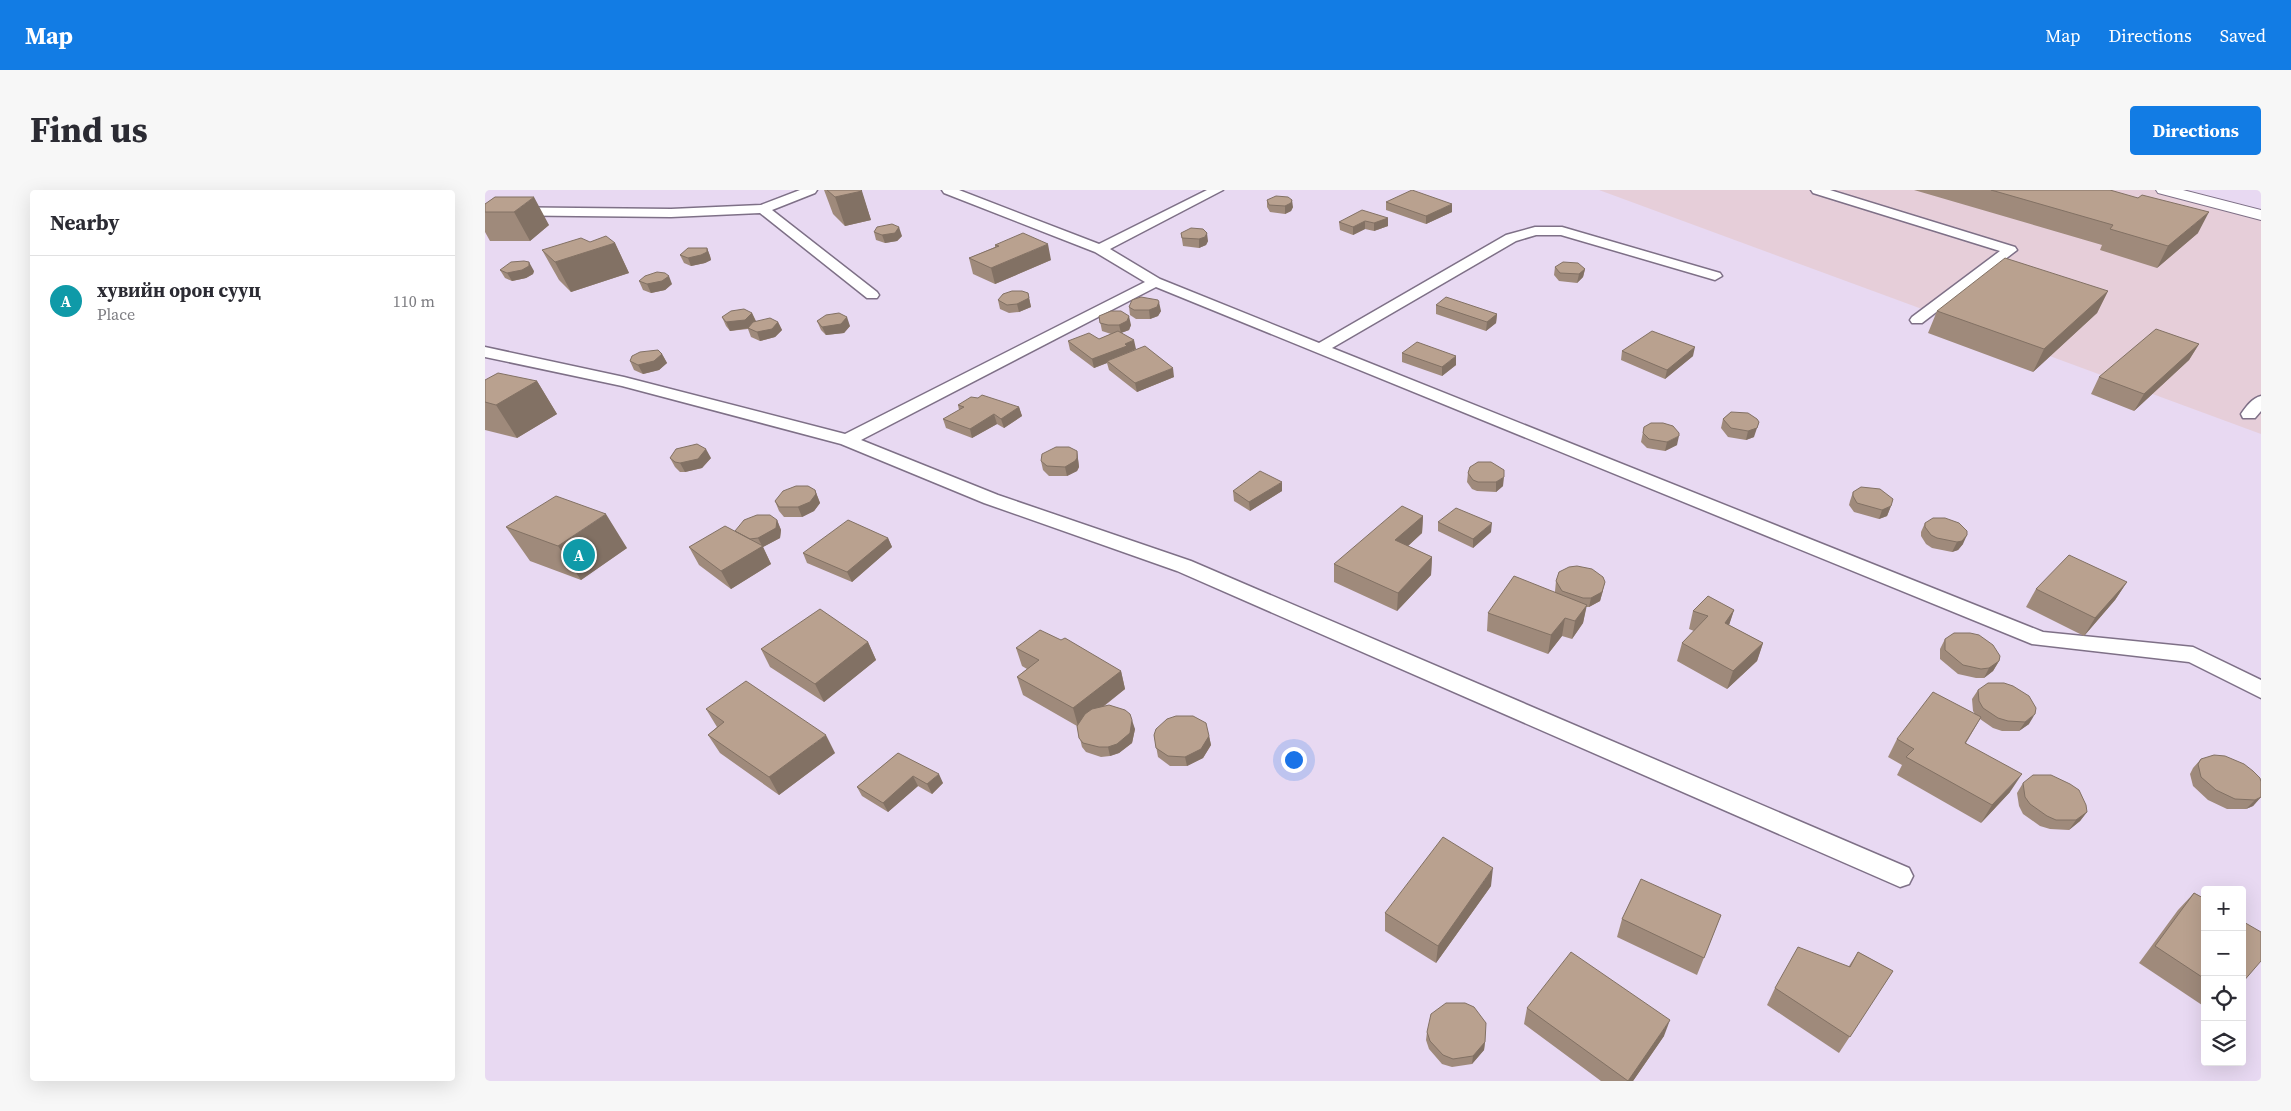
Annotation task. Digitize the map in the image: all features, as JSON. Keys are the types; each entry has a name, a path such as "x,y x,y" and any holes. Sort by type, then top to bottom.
{"street":[{"path":"2165,190 2261,215"}],"lane":[{"path":"485,211 671,213 763,209 811,190"},
{"path":"948,190 1100,249 1155,282 2040,639 2193,655 2261,690"},
{"path":"1100,249 1217,190"},
{"path":"1817,190 2010,250 1917,320"},
{"path":"763,209 872,295"},
{"path":"1321,348 1511,238 1535,231 1562,230 1715,276"},
{"path":"847,440 1155,282"},
{"path":"485,352 624,382 847,440 991,499 1184,566 1900,876"},
{"path":"2249,414 2261,401"}],"shaded area":[{"path":"1599,190 2154,190 2261,219 2261,434"}],"building":[{"path":"827,190 861,190 862,191 835,197"},
{"path":"1412,190 1452,204 1426,216 1386,202"},
{"path":"1991,190 2110,190 2138,198 2142,195 2209,212 2168,246 2110,229 2113,225"},
{"path":"1276,196 1288,197 1292,200 1291,203 1285,206 1269,205 1267,200"},
{"path":"495,197 534,197 514,212 485,212 485,204"},
{"path":"1362,210 1388,218 1374,223 1365,221 1353,227 1339,222"},
{"path":"892,224 899,227 895,233 882,235 874,232 877,227"},
{"path":"1191,228 1203,229 1207,233 1205,237 1199,239 1182,238 1181,233"},
{"path":"1023,233 1048,244 991,268 969,258 999,246 995,245"},
{"path":"606,236 615,243 555,262 542,250 581,238 590,242"},
{"path":"688,248 707,248 707,252 688,258 680,255"},
{"path":"2005,258 2108,291 2044,349 1937,311"},
{"path":"511,262 529,262 529,266 522,270 507,273 500,270"},
{"path":"1563,262 1578,263 1585,269 1579,274 1560,273 1555,267"},
{"path":"657,272 665,273 669,276 662,281 647,284 639,281 645,276"},
{"path":"1012,291 1028,293 1029,298 1017,304 1007,305 998,300 1003,294"},
{"path":"1141,297 1158,300 1157,307 1149,310 1134,310 1129,307 1132,300"},
{"path":"1446,297 1497,314 1487,322 1436,305"},
{"path":"744,309 752,313 745,320 726,322 722,317 731,311"},
{"path":"1111,311 1121,311 1129,316 1127,321 1119,325 1100,323 1099,316"},
{"path":"839,313 847,317 841,324 822,327 817,321 826,315"},
{"path":"770,318 778,322 772,329 757,332 748,328 753,322"},
{"path":"2156,329 2199,344 2144,394 2099,377"},
{"path":"1118,331 1134,340 1125,344 1127,346 1092,359 1068,341 1089,333 1099,339"},
{"path":"1652,331 1695,347 1667,370 1622,351"},
{"path":"1417,342 1456,356 1442,367 1402,353"},
{"path":"1145,346 1173,368 1135,383 1107,361"},
{"path":"658,350 662,354 654,361 638,365 630,361 632,356 640,352"},
{"path":"498,373 537,381 496,405 485,402 485,380"},
{"path":"982,395 1019,407 1001,419 994,414 970,429 943,419 964,407 958,405 971,397 978,398"},
{"path":"1731,412 1748,413 1759,422 1757,428 1748,431 1731,428 1723,419"},
{"path":"1651,423 1663,423 1673,426 1679,433 1679,436 1667,442 1649,439 1643,433 1644,427"},
{"path":"697,444 706,449 698,459 680,463 670,458 676,449"},
{"path":"1056,447 1069,447 1077,451 1077,458 1065,467 1047,466 1041,461 1042,454"},
{"path":"1478,462 1491,462 1504,470 1504,477 1496,482 1478,482 1473,480 1468,473 1470,467"},
{"path":"1260,471 1282,482 1249,502 1233,491"},
{"path":"796,486 808,486 815,490 816,494 810,502 798,507 779,507 775,501 783,491"},
{"path":"1861,487 1880,489 1893,499 1891,506 1882,510 1857,503 1853,492"},
{"path":"556,496 606,514 558,546 506,527"},
{"path":"1402,506 1423,516 1395,540 1432,557 1398,593 1334,564"},
{"path":"1456,508 1492,523 1473,539 1438,522"},
{"path":"757,515 770,515 777,520 776,528 758,538 750,539 735,531 744,520"},
{"path":"1933,518 1945,518 1959,523 1967,531 1967,535 1962,541 1957,542 1931,535 1925,527 1925,523"},
{"path":"848,520 888,538 847,572 803,553"},
{"path":"725,526 763,546 721,571 689,547"},
{"path":"2069,555 2127,582 2095,618 2036,589"},
{"path":"1577,566 1592,569 1603,577 1605,582 1602,592 1591,598 1583,598 1562,591 1556,581 1559,572 1569,567"},
{"path":"1514,576 1587,605 1575,621 1565,618 1551,635 1488,613"},
{"path":"1708,596 1734,610 1725,623 1763,643 1733,671 1682,643 1708,616 1693,611"},
{"path":"820,609 868,642 815,684 761,649"},
{"path":"1040,630 1061,640 1065,638 1121,671 1073,708 1017,677 1039,660 1016,648"},
{"path":"1954,633 1979,635 1993,645 2000,656 1999,661 1989,668 1981,669 1963,665 1945,650 1945,639"},
{"path":"746,681 826,735 769,777 708,735 724,722 706,709"},
{"path":"1988,683 2004,683 2029,696 2036,708 2035,714 2025,722 2008,721 1998,718 1983,708 1979,701 1978,690"},
{"path":"1933,692 1981,717 1965,743 2022,774 1992,805 1906,757 1914,749 1897,739"},
{"path":"1109,705 1125,710 1130,714 1132,720 1130,733 1117,744 1108,747 1083,743 1079,738 1077,726 1085,714 1092,709"},
{"path":"1176,716 1193,716 1206,723 1209,736 1201,749 1185,757 1168,756 1156,748 1154,735 1156,729 1167,719"},
{"path":"898,753 939,774 927,784 913,776 883,803 857,787"},
{"path":"2214,755 2225,756 2244,764 2253,771 2260,778 2261,797 2255,800 2235,799 2216,790 2201,777 2198,764 2201,759"},
{"path":"2033,775 2051,775 2079,790 2087,812 2076,820 2056,820 2047,816 2030,804 2025,797 2023,783"},
{"path":"1443,837 1493,868 1438,946 1385,913"},
{"path":"1641,879 1721,915 1704,958 1622,919"},
{"path":"2194,893 2201,897 2201,976 2155,946"},
{"path":"2246,923 2261,932 2261,961 2246,978"},
{"path":"1798,947 1850,967 1858,952 1893,971 1850,1037 1775,988"},
{"path":"1571,952 1670,1020 1628,1081 1527,1008"},
{"path":"1446,1003 1465,1003 1474,1007 1486,1023 1485,1042 1473,1056 1453,1059 1443,1055 1430,1041 1427,1032 1431,1014"}],"place":[{"name":"хувийн орон сууц","path":"579,555"}]}
